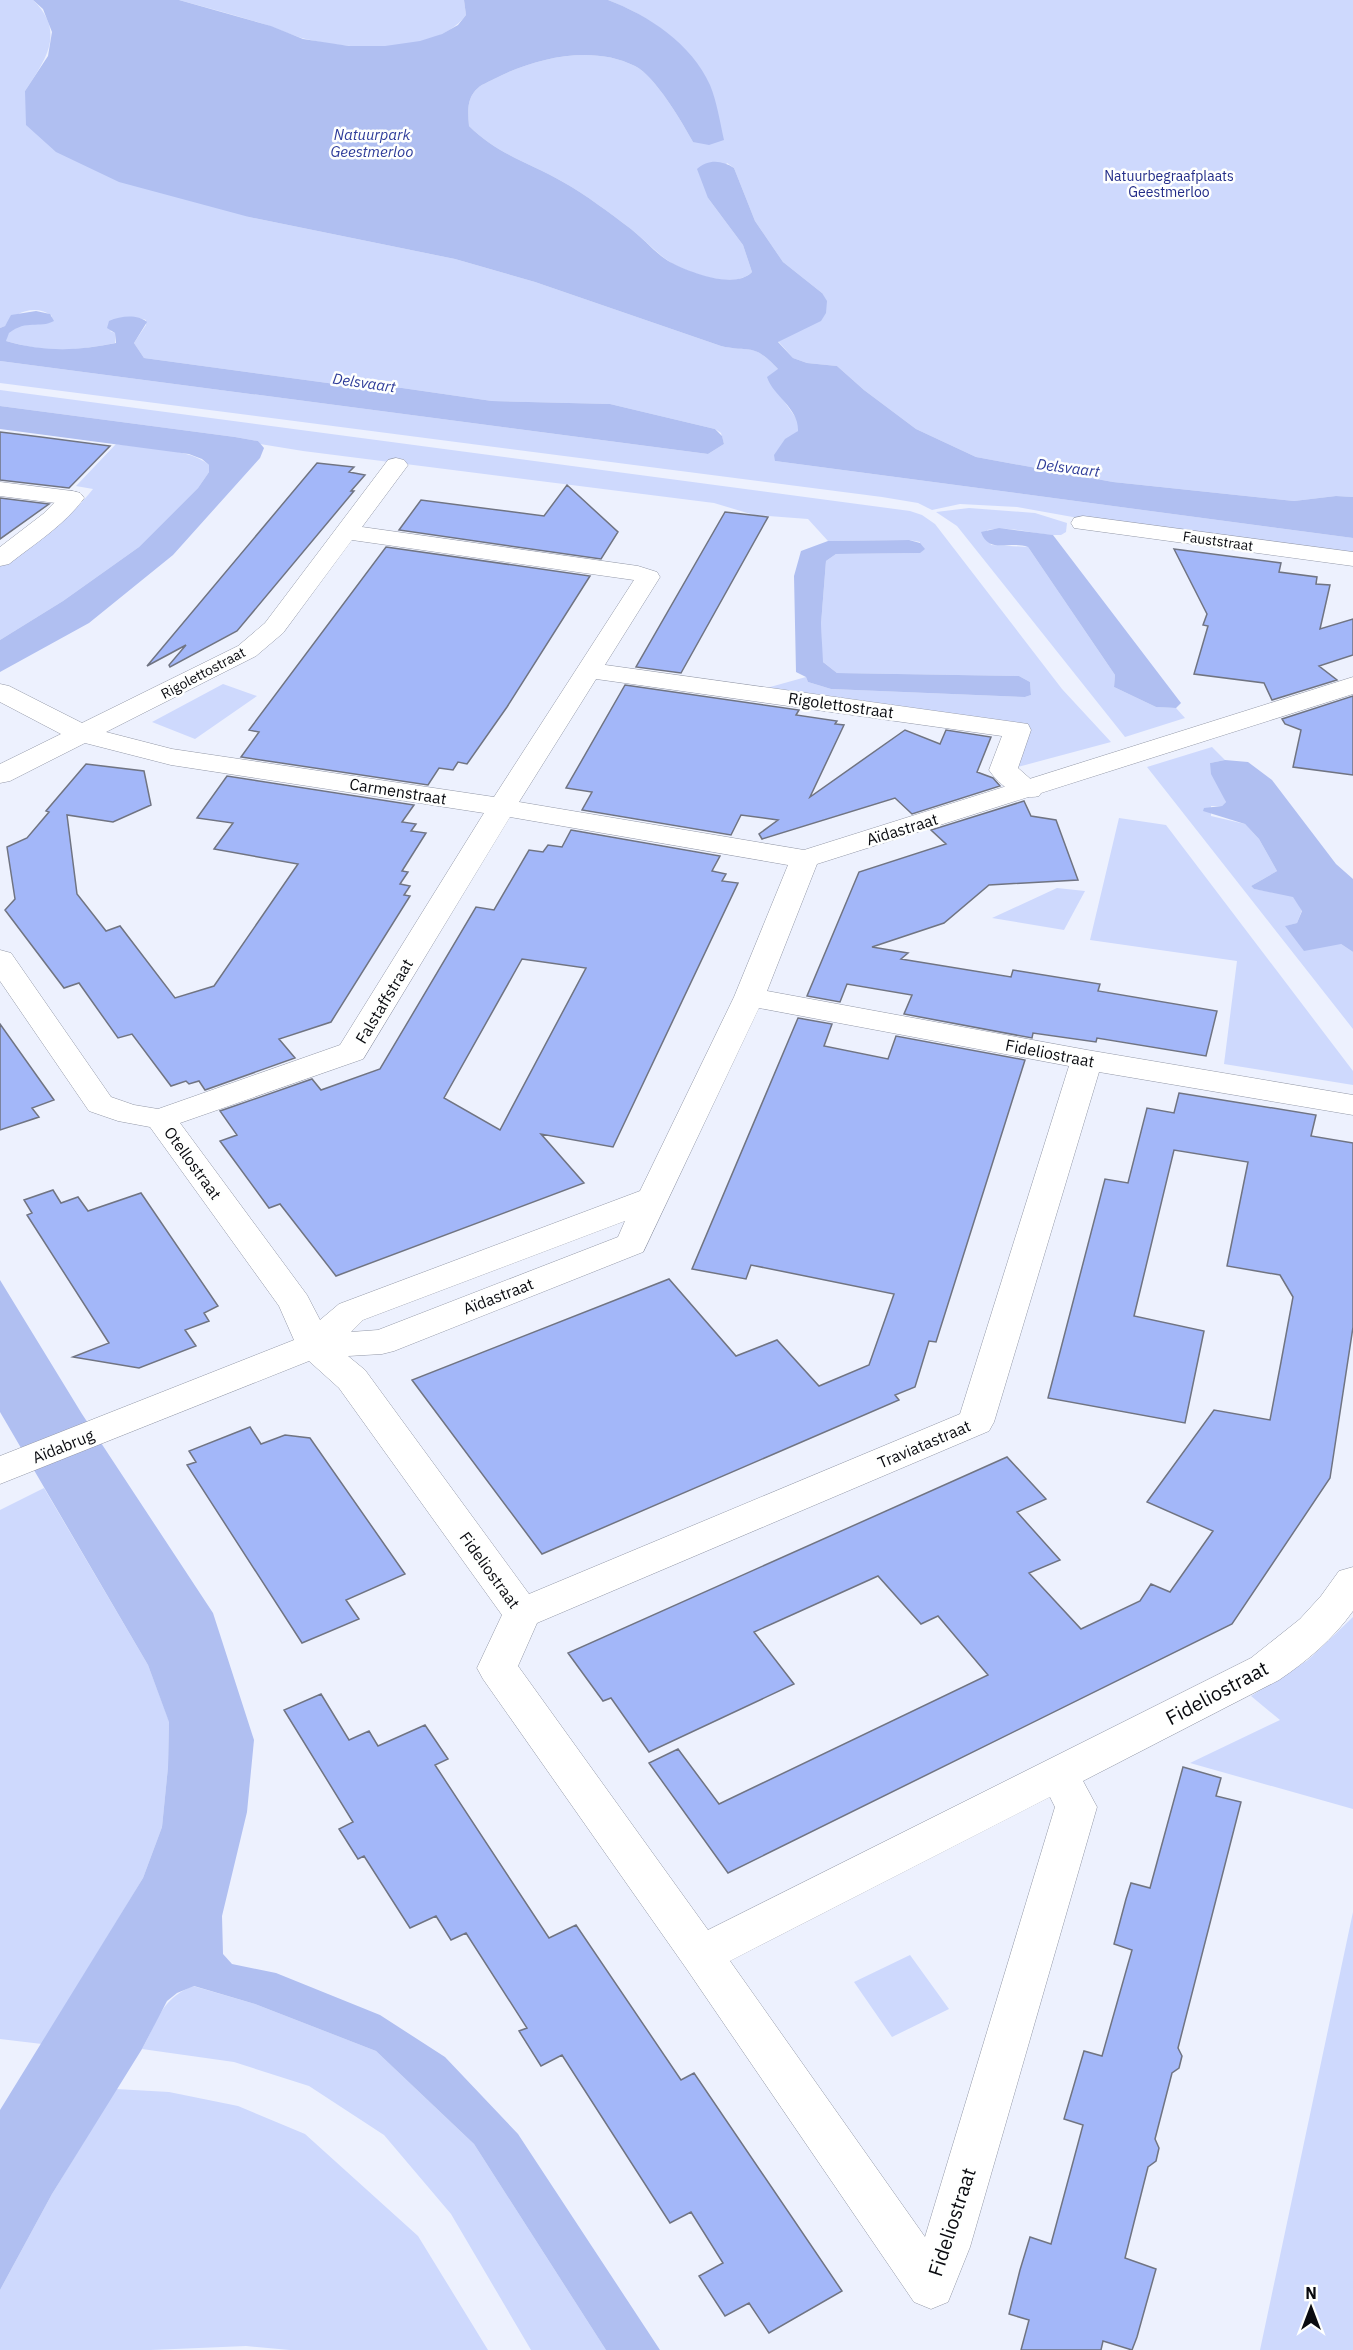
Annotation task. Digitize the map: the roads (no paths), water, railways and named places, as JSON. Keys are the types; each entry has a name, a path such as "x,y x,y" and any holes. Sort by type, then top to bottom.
{"street":[{"name":"Rigolettostraat","path":"84,735 247,651 274,628 396,465"},
{"path":"0,489 72,498 51,519 0,559"},
{"name":"Fauststraat","path":"1083,523 1353,559"},
{"path":"347,532 638,573 648,577 591,671 502,807"},
{"name":"Rigolettostraat","path":"591,671 1018,730 1003,771 1029,790"},
{"name":"Aïdastraat","path":"115,1426 314,1347 382,1342 631,1244 748,997 805,859 1029,790 1353,685"},
{"name":"Carmenstraat","path":"0,692 84,735 171,757 502,807 805,859"},
{"path":"0,775 84,735"},
{"name":"Falstaffstraat","path":"160,1119 352,1052 502,807"},
{"name":"Otellostraat","path":"0,959 100,1104 129,1114 160,1119 295,1303 314,1347"},
{"name":"Fideliostraat","path":"748,997 1087,1060 1353,1105"},
{"name":"Traviatastraat","path":"522,1613 976,1422 1087,1060"},
{"name":"Fideliostraat","path":"314,1347 351,1379 522,1613 497,1668 701,1955 931,2286 946,2247 1076,1807 1058,1774"},
{"name":"Aïdabrug","path":"6,1469 115,1426"},
{"name":"Fideliostraat","path":"701,1955 1236,1684 1292,1652 1333,1610 1353,1581"}],"water":[{"name":"Natuurpark Geestmerloo","path":"33,0 179,0 271,26 303,39 349,46 385,46 420,41 442,34 458,25 466,15 464,0 608,0 623,6 667,33 680,44 702,70 710,85 724,140 709,145 693,142 651,79 635,66 618,59 582,55 563,56 527,65 484,84 471,96 468,111 469,126 491,144 589,198 670,262 700,274 724,279 744,277 752,272 743,245 708,198 697,169 715,162 725,163 734,168 755,221 783,262 822,293 827,301 826,313 821,321 778,342 793,358 807,363 837,366 864,390 916,429 976,457 1113,482 1294,501 1336,496 1353,497 1353,538 775,461 774,455 785,439 798,431 797,423 767,377 778,369 757,352 721,346 535,282 455,259 249,217 119,182 56,152 26,125 25,91 48,56 52,32 43,9"},
{"path":"36,311 50,314 54,321 22,326 9,333 6,341 47,349 102,346 116,343 115,333 107,328 109,321 134,317 147,322 134,343 144,358 335,384 402,388 492,401 610,404 715,429 722,436 724,444 708,454 0,361 0,328 5,326 11,315"},
{"path":"0,406 235,437 258,441 264,448 260,458 173,555 89,623 0,672 0,640 63,601 139,547 198,488 209,472 209,465 202,459 189,454 0,429"},
{"path":"999,528 1053,535 1181,703 1176,708 1156,707 1114,687 1115,675 1028,547 995,545 989,543 981,532"},
{"path":"909,540 920,543 925,549 920,553 836,554 826,561 821,624 823,662 837,673 1019,676 1030,682 1031,695 1025,697 831,689 808,682 806,677 796,672 794,576 801,551 828,541"},
{"path":"1225,760 1248,762 1272,780 1336,864 1353,879 1353,952 1341,944 1304,951 1285,926 1297,923 1302,911 1293,897 1254,889 1251,886 1277,871 1259,839 1245,824 1203,811 1204,808 1222,806 1226,802 1211,774 1210,763"},
{"path":"0,1280 82,1414 213,1613 254,1740 247,1812 222,1916 223,1954 232,1964 276,1973 380,2015 445,2057 518,2134 660,2350 606,2350 474,2144 376,2051 255,2004 194,1986 177,1993 167,2001 142,2049 52,2194 0,2290 0,2110 143,1878 162,1827 168,1767 169,1722 148,1665 0,1412"}],"park label":[{"name":"Natuurbegraafplaats Geestmerloo","path":"1169,184"}],"water label":[{"name":"Delsvaart","path":"364,383"},
{"name":"Delsvaart","path":"1068,468"}]}
